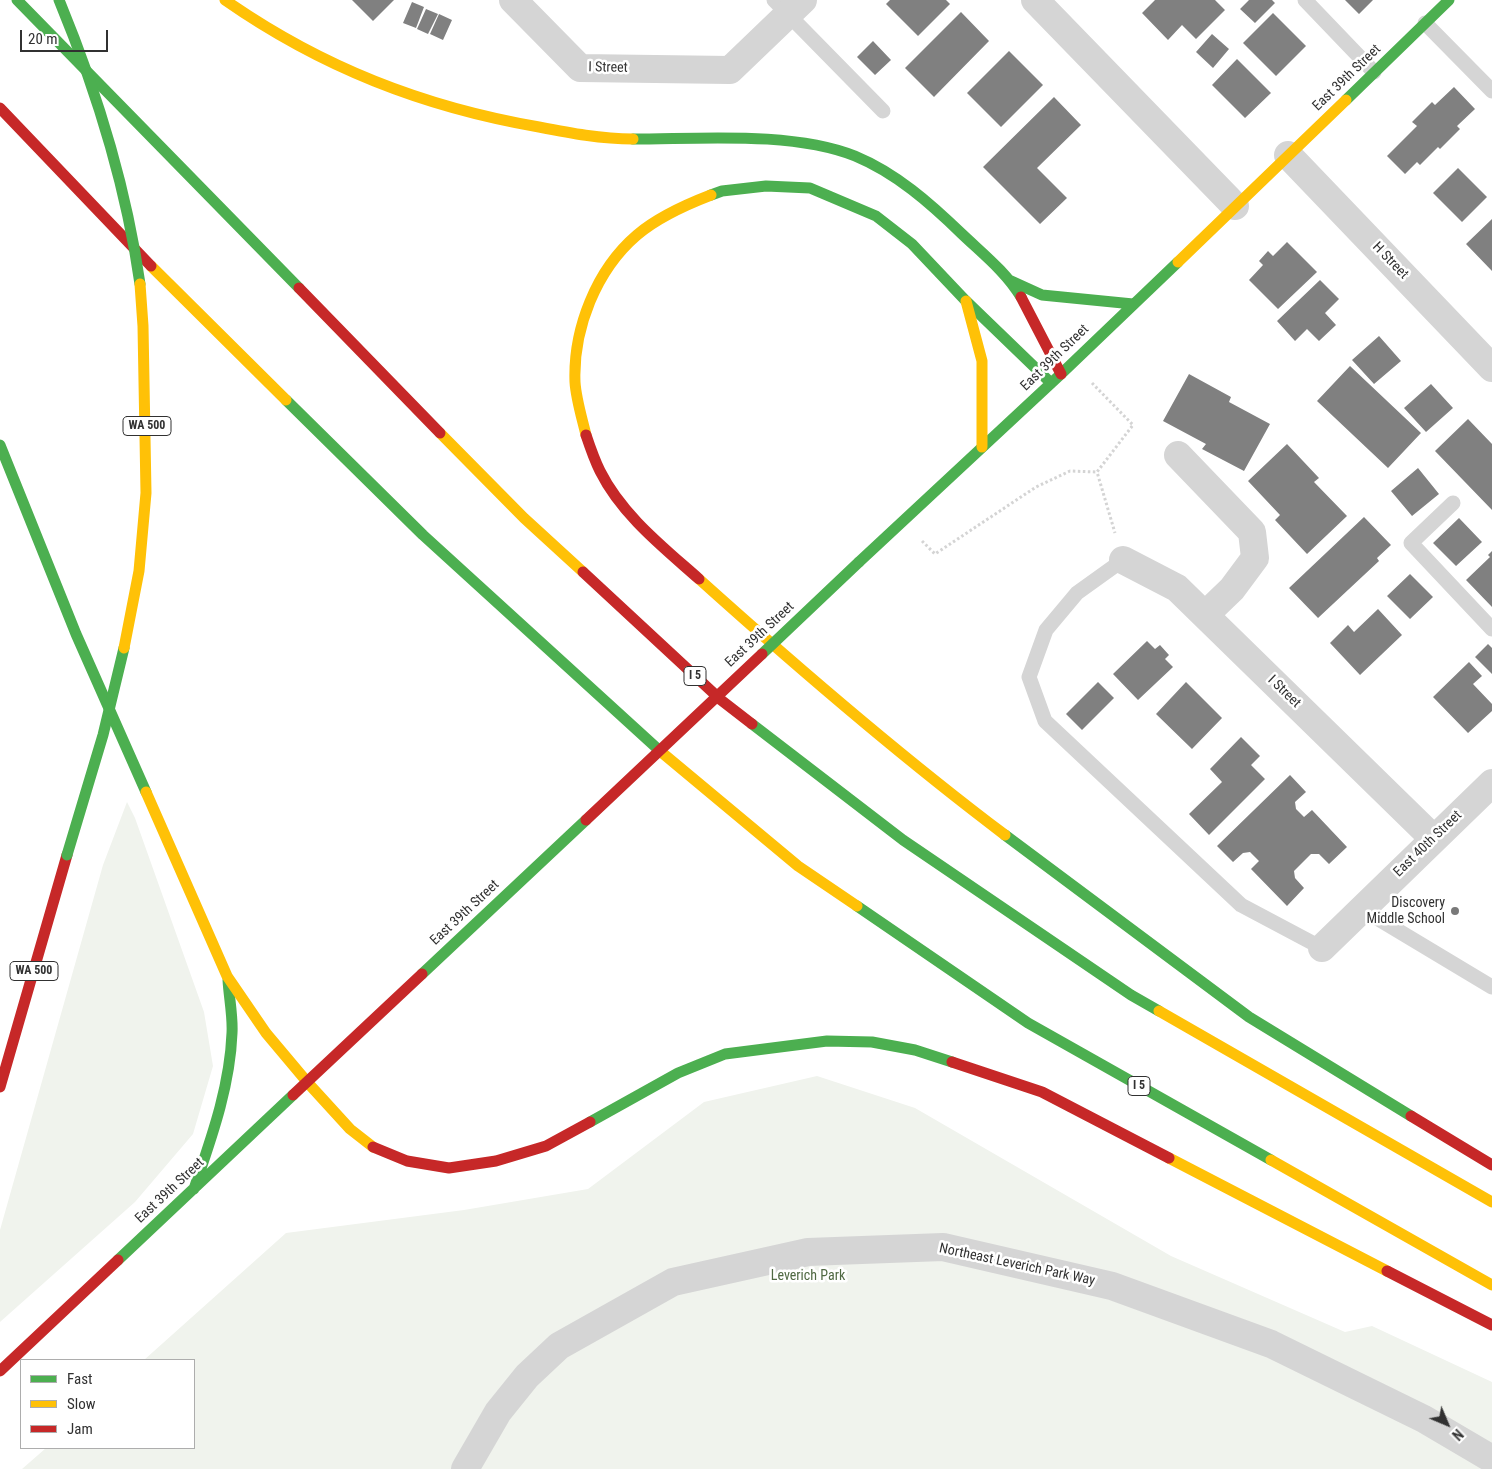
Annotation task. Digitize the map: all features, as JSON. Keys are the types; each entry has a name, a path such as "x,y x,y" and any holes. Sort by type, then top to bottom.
{"main road":[{"name":"I 5","path":"16,0 524,518 722,700 903,840 1131,995 1492,1202"},
{"name":"WA 500","path":"0,1086 107,722 129,621 144,530 148,455 141,292 124,201 103,123 79,46 59,0"},
{"path":"225,0 271,32 316,56 363,78 438,105 542,129 612,138 763,139 812,144 846,153 879,166 936,208 1009,280 1032,316 1061,374"},
{"name":"East 39th Street","path":"0,1371 1061,374 1449,0"},
{"name":"I 5","path":"0,108 140,255 423,535 666,756 798,866 1028,1023 1492,1285"},
{"path":"1051,383 965,300 912,244 876,216 810,188 766,186 722,192 681,206 637,236 612,263 595,292 582,323 576,356 576,384 586,435 600,471 615,495 648,532 716,597 948,792 1249,1017 1492,1165"},
{"path":"1009,280 1042,295 1133,304"},
{"path":"965,300 982,361 982,447"},
{"path":"0,445 76,634 228,976 266,1034 350,1129 376,1149 407,1161 449,1168 496,1161 546,1146 678,1073 725,1054 827,1040 872,1042 915,1050 1042,1092 1492,1325"},
{"path":"194,1189 221,1108 229,1063 232,1032 228,976"}],"street":[{"name":"I Street","path":"514,0 580,68 730,70 789,5"},
{"path":"1035,0 1235,206"},
{"name":"H Street","path":"1288,155 1492,368"},
{"path":"1178,456 1252,532 1255,558 1232,589 1205,615"},
{"name":"I Street","path":"1123,560 1177,588 1434,839"},
{"name":"East 40th Street","path":"1322,948 1492,783"},
{"name":"Northeast Leverich Park Way","path":"465,1469 498,1412 526,1376 559,1346 673,1282 808,1252 943,1247 1112,1286 1271,1344 1424,1419 1492,1458"}],"lane":[{"path":"1305,0 1374,72"},
{"path":"789,5 883,111"},
{"path":"1425,23 1492,91"},
{"path":"1453,503 1411,543 1492,629"},
{"path":"1123,560 1077,593 1046,630 1029,677 1045,721 1241,905 1322,948"},
{"path":"1362,909 1492,987"}],"path":[{"path":"1094,386 1133,425 1097,472"},
{"path":"902,522 935,554 1036,487 1070,470 1097,472"},
{"path":"1097,472 1123,560"}],"green space":[{"path":"127,802 135,818 204,1012 213,1066 193,1134 135,1202 0,1322 0,1230 103,865"},
{"name":"Leverich Park","path":"817,1076 915,1108 1171,1256 1345,1332 1372,1326 1492,1382 1492,1469 22,1469 45,1449 195,1449 195,1359 145,1359 286,1233 464,1210 588,1189 704,1102"}],"building":[{"path":"352,0 394,0 373,21"},
{"path":"890,0 946,0 950,4 918,36 886,4"},
{"path":"1155,0 1215,0 1225,10 1196,39 1182,25 1168,40 1142,13"},
{"path":"1249,0 1272,0 1275,3 1255,23 1240,9"},
{"path":"1345,0 1373,0 1359,14"},
{"path":"412,2 424,7 416,28 403,23"},
{"path":"426,9 438,14 428,34 417,29"},
{"path":"961,12 989,41 934,97 905,68"},
{"path":"1273,13 1306,46 1276,76 1243,43"},
{"path":"439,14 452,20 443,40 430,34"},
{"path":"1212,34 1229,49 1213,68 1196,52"},
{"path":"873,41 891,60 875,75 857,57"},
{"path":"1009,51 1043,85 1001,127 967,93"},
{"path":"1237,59 1271,93 1245,118 1212,85"},
{"path":"1454,87 1475,109 1457,126 1460,129 1440,149 1438,147 1420,165 1417,162 1405,174 1387,156 1417,126 1412,122 1432,102 1435,105"},
{"path":"1054,97 1081,125 1037,168 1067,198 1040,224 983,167"},
{"path":"1458,168 1487,197 1462,222 1433,193"},
{"path":"1492,219 1492,271 1466,244"},
{"path":"1287,242 1317,272 1278,309 1249,280 1263,265 1259,261 1268,251 1273,256"},
{"path":"1320,280 1339,299 1325,313 1336,325 1319,341 1307,329 1295,341 1277,321"},
{"path":"1379,336 1401,361 1374,384 1352,360"},
{"path":"1350,366 1421,433 1388,468 1317,401"},
{"path":"1189,374 1231,397 1229,402 1270,424 1244,471 1202,449 1206,444 1163,421"},
{"path":"1431,384 1453,408 1426,432 1404,408"},
{"path":"1468,419 1492,444 1492,510 1435,451"},
{"path":"1287,444 1319,478 1314,482 1347,516 1307,554 1275,520 1280,515 1248,481"},
{"path":"1418,468 1439,494 1412,516 1391,491"},
{"path":"1364,517 1391,545 1377,558 1379,561 1318,618 1289,588"},
{"path":"1459,518 1482,542 1456,566 1433,543"},
{"path":"1492,551 1492,607 1466,580 1490,557 1488,555"},
{"path":"1410,574 1433,597 1410,619 1387,596"},
{"path":"1378,609 1402,635 1360,675 1330,643 1348,625 1354,632"},
{"path":"1147,641 1155,649 1160,645 1169,655 1165,659 1173,667 1138,700 1113,674"},
{"path":"1488,644 1492,648 1492,674 1475,657"},
{"path":"1469,662 1482,676 1473,684 1492,704 1492,711 1468,733 1433,697"},
{"path":"1098,682 1114,698 1082,730 1066,714"},
{"path":"1186,682 1222,718 1192,749 1156,714"},
{"path":"1241,737 1260,756 1251,765 1265,779 1209,835 1189,814 1222,782 1210,769"},
{"path":"1290,775 1306,792 1295,802 1296,809 1304,817 1312,810 1347,847 1329,864 1319,854 1311,854 1294,871 1295,878 1304,888 1287,906 1251,869 1259,861 1250,852 1243,853 1233,862 1217,846"}],"traffic: fast":[{"path":"17,0 299,288"},
{"path":"59,0 86,69 108,139 127,211 140,284"},
{"path":"1346,100 1449,0"},
{"path":"633,139 746,138 775,140 830,148 855,156 885,171 925,200 994,264 1021,297"},
{"path":"711,195 722,191 766,186 810,188 876,216 912,244 965,300 1051,383"},
{"path":"859,562 1178,262"},
{"path":"1009,280 1042,295 1133,304"},
{"path":"286,400 423,535 660,751"},
{"path":"0,445 76,634 146,792"},
{"path":"762,654 859,562"},
{"path":"67,855 103,735 124,648"},
{"path":"752,724 903,840 1131,995 1159,1011"},
{"path":"422,974 586,820"},
{"path":"1005,835 1249,1017 1411,1116"},
{"path":"857,906 1028,1023 1271,1160"},
{"path":"194,1189 219,1112 228,1073 232,1027 228,980"},
{"path":"590,1122 678,1073 725,1054 827,1041 872,1042 915,1050 952,1062"},
{"path":"118,1260 293,1095"}],"traffic: slow":[{"path":"225,0 261,24 298,45 374,81 414,96 496,119 586,135 633,139"},
{"path":"1178,262 1346,100"},
{"path":"586,435 578,402 575,362 583,321 599,283 622,249 637,235 672,212 711,195"},
{"path":"151,266 286,400"},
{"path":"124,648 139,571 146,493 143,326 140,284"},
{"path":"966,301 982,361 982,447"},
{"path":"440,433 524,518 583,572"},
{"path":"699,579 849,710 926,774 1005,835"},
{"path":"660,751 798,866 857,906"},
{"path":"146,792 227,976 266,1033 308,1083 350,1129 373,1147"},
{"path":"1159,1011 1492,1202"},
{"path":"1169,1158 1387,1271"},
{"path":"1271,1160 1492,1285"}],"traffic: jam":[{"path":"0,108 151,266"},
{"path":"299,288 440,433"},
{"path":"1021,297 1061,374"},
{"path":"586,435 600,471 620,502 644,530 699,579"},
{"path":"583,572 721,700 752,724"},
{"path":"586,820 762,654"},
{"path":"0,1087 67,855"},
{"path":"293,1095 422,974"},
{"path":"952,1062 1042,1092 1169,1158"},
{"path":"1411,1116 1492,1165"},
{"path":"373,1147 407,1161 449,1168 496,1161 546,1146 590,1122"},
{"path":"0,1371 118,1260"},
{"path":"1387,1271 1492,1325"}],"place":[{"name":"Discovery Middle School","path":"1455,911"}]}
